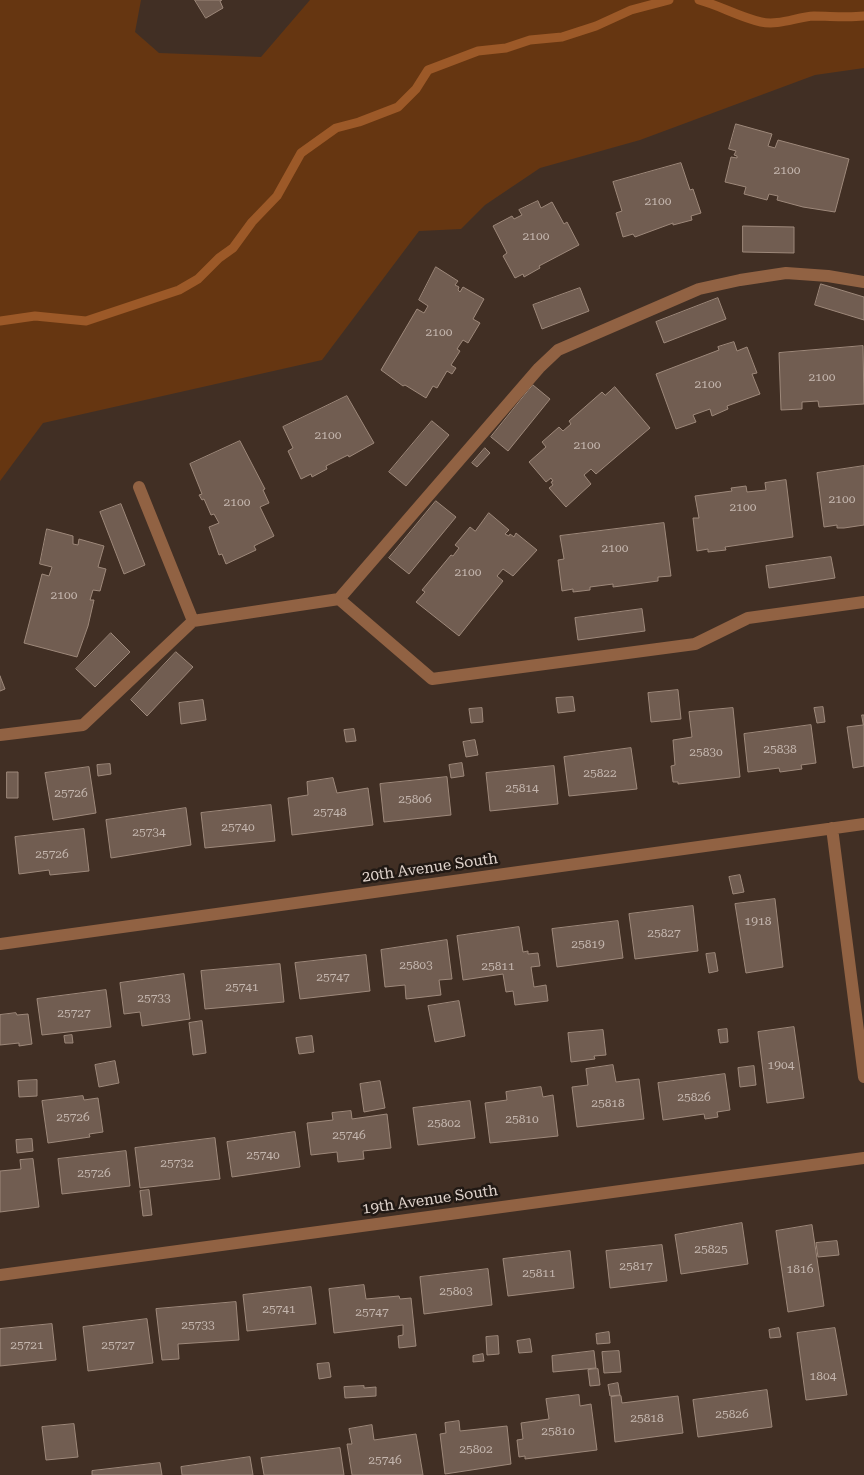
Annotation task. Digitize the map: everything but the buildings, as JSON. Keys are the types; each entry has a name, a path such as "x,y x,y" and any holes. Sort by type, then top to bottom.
{"street":[{"path":"0,735 83,725 193,621 339,599 532,375 558,350 699,289 715,285 786,273 828,276 864,282"},
{"path":"139,487 193,621"},
{"path":"339,599 432,679 695,644 748,618 864,602"},
{"name":"20th Avenue South","path":"0,944 864,824"},
{"path":"832,828 864,1077"},
{"name":"19th Avenue South","path":"0,1275 864,1158"}],"shaded area":[{"path":"0,0 141,0 135,32 159,53 261,57 310,0 864,0 864,68 815,75 640,140 540,168 485,205 461,229 419,231 322,360 43,423 0,481"}],"waterway":[{"path":"0,321 35,316 86,321 179,290 198,279 219,258 233,248 252,222 277,196 301,153 336,128 359,122 398,107 416,89 428,70 478,51 506,48 530,40 562,37 596,26 631,10 669,0"},
{"path":"699,0 767,23 814,16 864,16"}]}
